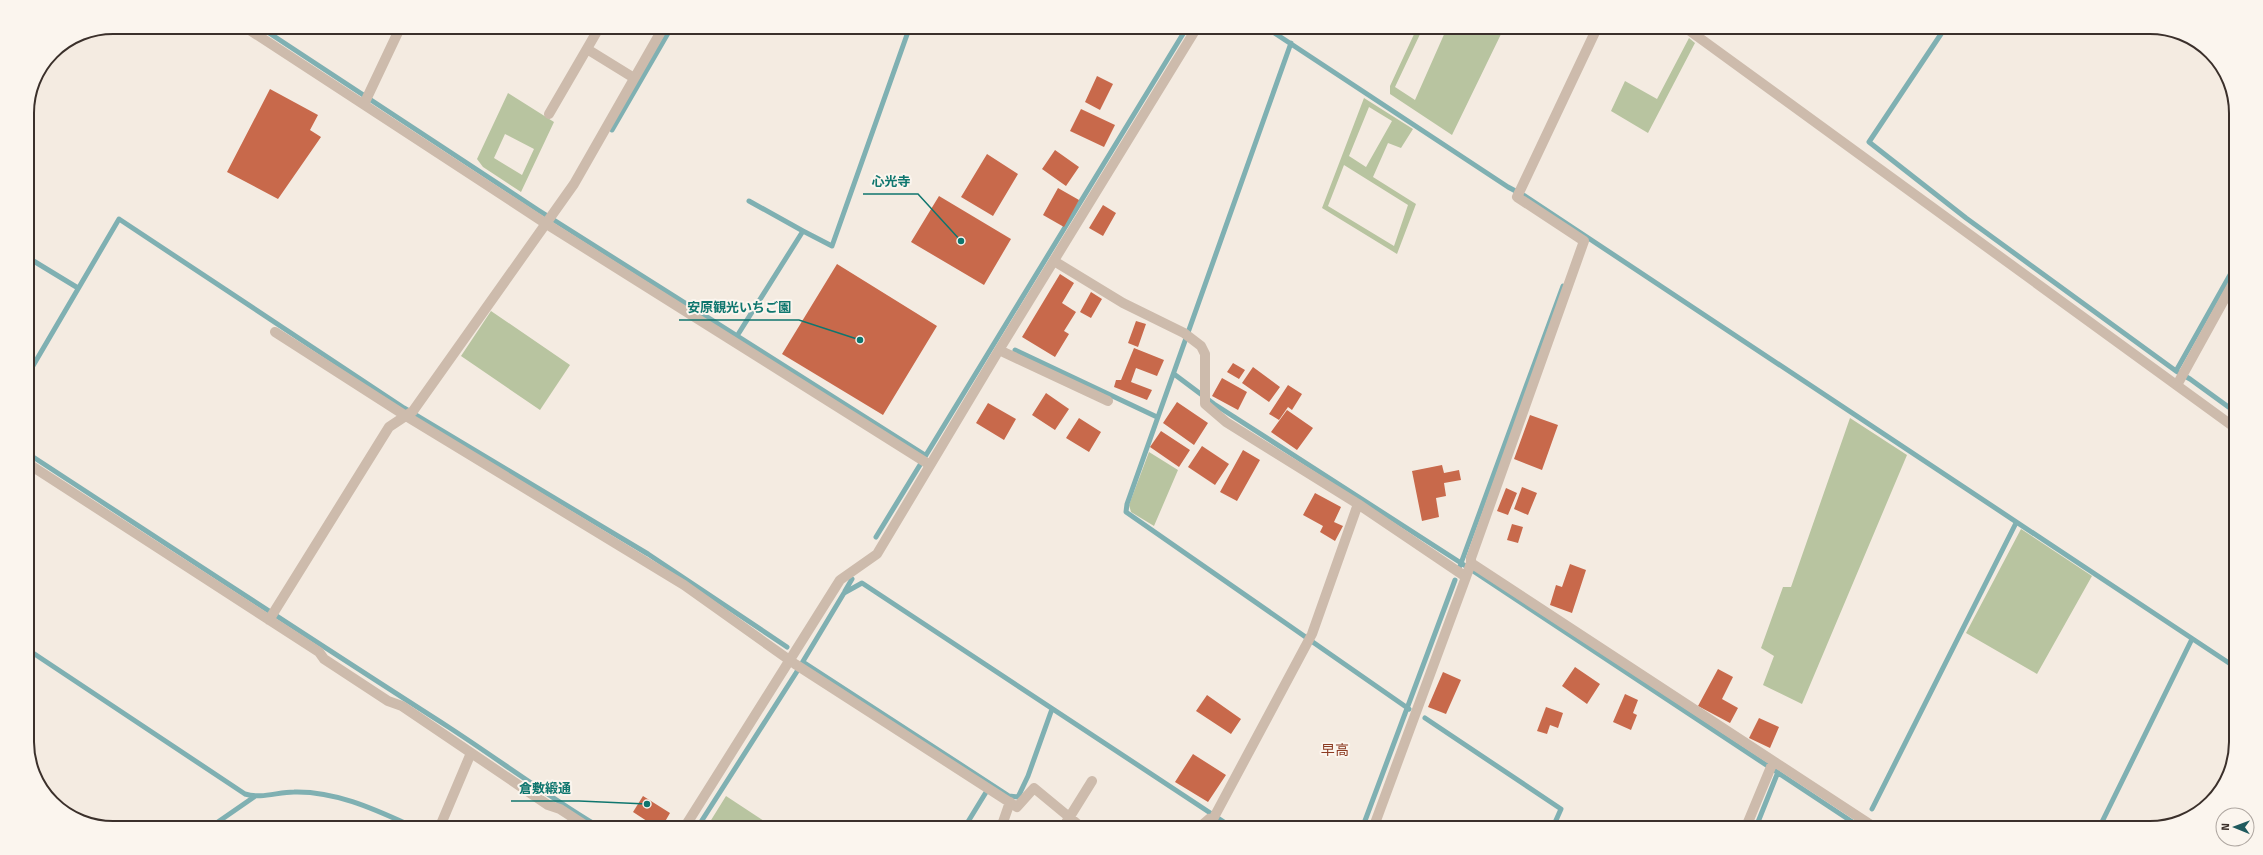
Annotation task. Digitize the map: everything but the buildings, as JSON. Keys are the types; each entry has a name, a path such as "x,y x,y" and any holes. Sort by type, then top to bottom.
{"street":[{"path":"256,34 364,104 548,219 925,462"},
{"path":"364,104 397,34"},
{"path":"549,114 596,34"},
{"path":"272,616 389,427 409,413 574,184 660,34"},
{"path":"689,821 796,665 840,580 878,554 925,462 999,350 1193,34"},
{"path":"1376,821 1469,570 1471,558 1584,241 1517,197 1594,34"},
{"path":"1696,34 2181,379 2229,422"},
{"path":"587,49 634,78"},
{"path":"1054,261 1123,303 1186,335 1201,346 1205,354 1205,404 1226,422 1358,504 1469,570 1771,767 1864,821"},
{"path":"2181,379 2229,291"},
{"path":"275,332 409,413 684,585 796,665 1017,807 1034,788 1067,821 1092,781"},
{"path":"999,350 1108,401"},
{"path":"34,467 272,616 331,663 388,701 402,706 548,805 560,809 578,821"},
{"path":"1215,819 1310,638 1358,504"},
{"path":"442,821 471,753"},
{"path":"1748,821 1771,767"},
{"path":"1003,821 1010,802"}],"green space":[{"path":"1414,34 1420,34 1395,87 1415,100 1444,34 1501,34 1452,135 1390,94 1390,86"},
{"path":"1689,38 1695,43 1648,133 1611,111 1625,81 1657,99"},
{"path":"508,93 554,122 521,192 483,167 477,159","holes":["505,134 534,149 522,175 494,158"]},
{"path":"1364,98 1413,129 1401,148 1388,143 1373,177 1416,204 1397,254 1322,208","holes":["1369,107 1392,121 1366,167 1349,156","1344,165 1408,205 1394,246 1328,206"]},
{"path":"491,311 570,365 540,410 461,356"},
{"path":"1850,418 1907,455 1802,704 1763,685 1774,656 1761,648 1783,587 1791,587"},
{"path":"1149,452 1178,470 1154,526 1131,512 1129,505"},
{"path":"2021,529 2092,576 2037,674 1966,633"},
{"path":"726,796 764,821 710,821"}],"waterway":[{"path":"271,34 538,210 925,455"},
{"path":"612,130 668,34"},
{"path":"737,336 803,231 832,246 907,34"},
{"path":"876,537 1183,34"},
{"path":"1276,34 1508,187 1525,196 2229,663"},
{"path":"1941,34 1869,142 1966,218 2176,371 2190,379 2229,407"},
{"path":"1291,43 1127,504 1126,512 1409,709"},
{"path":"749,201 803,231"},
{"path":"34,364 119,219 404,408 648,554 787,647"},
{"path":"34,261 78,288"},
{"path":"2176,371 2229,277"},
{"path":"1460,566 1563,286"},
{"path":"1015,350 1157,417"},
{"path":"1174,374 1214,404 1461,563 1851,821"},
{"path":"34,458 450,728 590,821"},
{"path":"1872,809 2016,523"},
{"path":"845,591 852,579"},
{"path":"1365,821 1455,580"},
{"path":"702,821 796,673 844,593 862,583 1222,821"},
{"path":"2102,821 2192,639"},
{"path":"34,654 245,794 257,796 288,792 324,794 338,797 400,821"},
{"path":"803,662 1009,796 1018,797 1028,776 1052,709"},
{"path":"1425,718 1561,809 1556,821"},
{"path":"1758,821 1778,772"},
{"path":"968,821 988,789"},
{"path":"219,821 254,797"}],"place":[{"name":"心光寺","path":"961,241"},
{"name":"安原観光いちご園","path":"860,340"},
{"name":"倉敷緞通","path":"647,804"}],"district":[{"name":"早高","path":"1335,750"}]}
